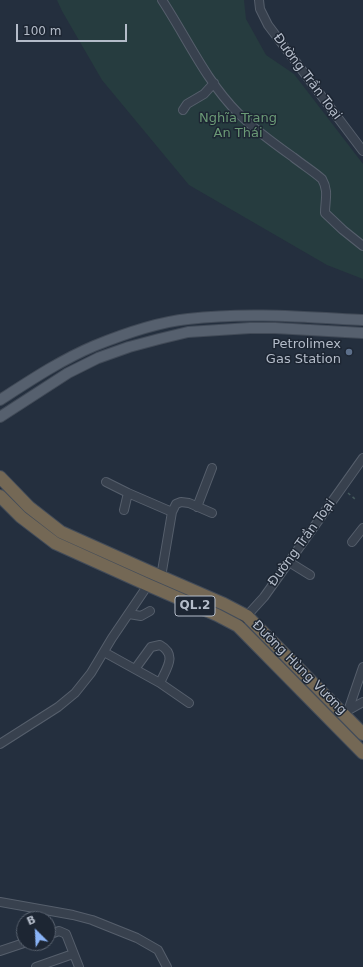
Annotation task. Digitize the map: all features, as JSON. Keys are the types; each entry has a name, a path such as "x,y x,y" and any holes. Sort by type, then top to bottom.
{"highway":[{"name":"Đường Hùng Vương","path":"0,477 29,507 61,532 224,604 247,616 345,712 363,734"},
{"name":"Đường Hùng Vương","path":"0,496 21,517 55,543 148,586 217,615 238,626 363,753"}],"main road":[{"path":"0,400 59,363 83,351 119,337 163,324 186,319 249,315 363,320"},
{"path":"348,332 349,320"},
{"path":"0,417 68,373 98,358 129,347 188,332 275,328 363,333"}],"street":[{"path":"162,0 214,83 239,114 282,150 322,179 326,186 327,193 325,213 363,246"},
{"name":"Đường Trần Toại","path":"259,0 260,9 268,25 363,151"},
{"path":"183,110 187,104 204,94 214,83"},
{"name":"Đường Trần Toại","path":"238,626 264,597 362,463"},
{"path":"197,506 212,468"},
{"path":"106,482 172,512"},
{"path":"124,510 128,493"},
{"path":"161,577 172,512 176,504 181,502 189,503 212,513"},
{"path":"352,542 363,528"},
{"path":"289,562 310,575"},
{"path":"0,744 58,707 75,693 91,673 148,586"},
{"path":"129,614 141,616 150,611"},
{"path":"135,669 151,647 160,644 166,648 170,654 170,662 160,683"},
{"path":"104,652 160,683 189,703"},
{"path":"345,712 363,667"},
{"path":"345,712 363,702"},
{"path":"0,902 73,915 92,920 136,938 158,950 167,967"},
{"path":"56,932 60,931 66,934 79,967"},
{"path":"0,951 16,946"},
{"path":"36,967 73,954"},
{"path":"161,967 163,958"}],"path":[{"path":"343,487 356,499"}],"green space":[{"name":"Nghĩa Trang An Thái","path":"57,0 244,0 246,19 266,55 294,74 363,164 363,279 327,265 189,185 102,80"}],"place":[{"name":"Petrolimex Gas Station","path":"349,352"}]}
